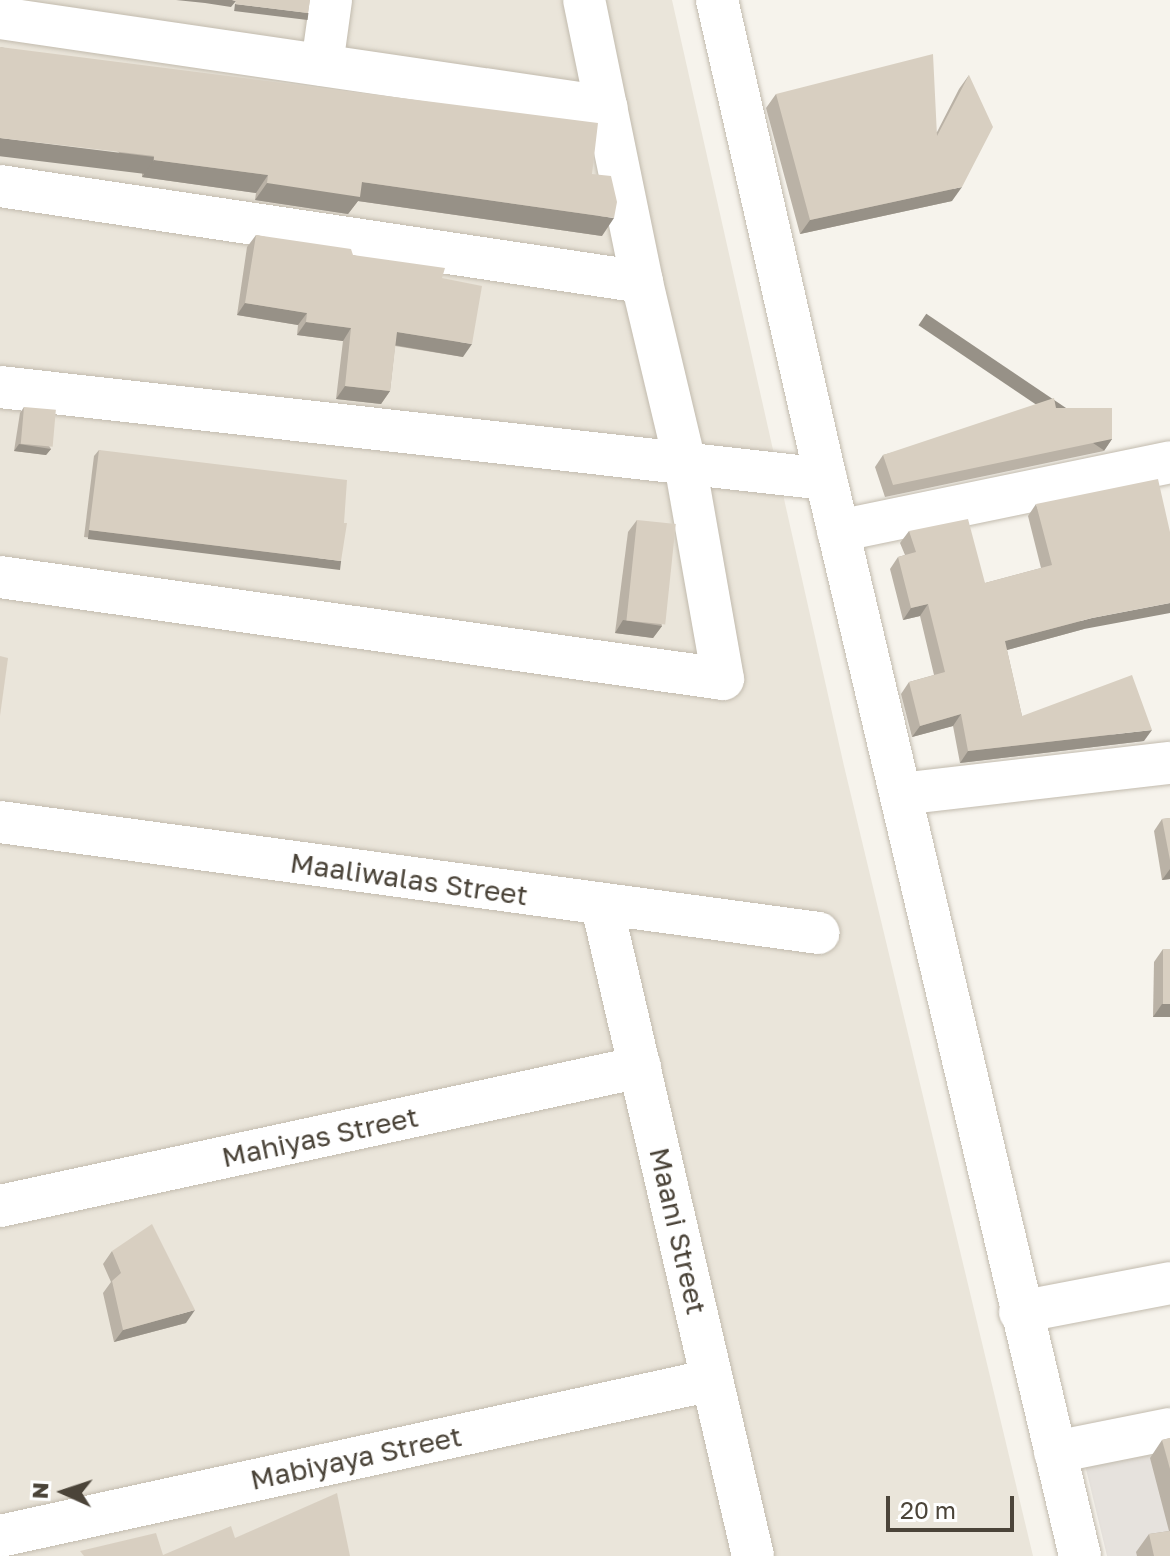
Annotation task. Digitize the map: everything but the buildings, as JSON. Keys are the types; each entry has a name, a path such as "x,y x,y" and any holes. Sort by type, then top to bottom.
{"street":[{"path":"322,65 331,0"},
{"path":"0,577 723,679 685,463 642,282 584,0"},
{"path":"717,0 1020,1312 1080,1556"},
{"path":"0,18 606,107"},
{"path":"0,186 642,282"},
{"path":"0,387 826,479"},
{"path":"838,531 1170,462"},
{"path":"901,794 1170,763"},
{"name":"Maaliwalas Street","path":"0,822 819,933"},
{"name":"Maani Street","path":"602,906 753,1556"},
{"name":"Mahiyas Street","path":"0,1206 640,1067"},
{"path":"1020,1312 1170,1283"},
{"name":"Mabiyaya Street","path":"0,1536 712,1380"},
{"path":"1055,1452 1170,1429"}],"shaded area":[{"path":"0,0 672,0 844,766 1033,1556 0,1556"},
{"path":"1170,1408 1170,1556 1107,1556 1076,1428"}]}
